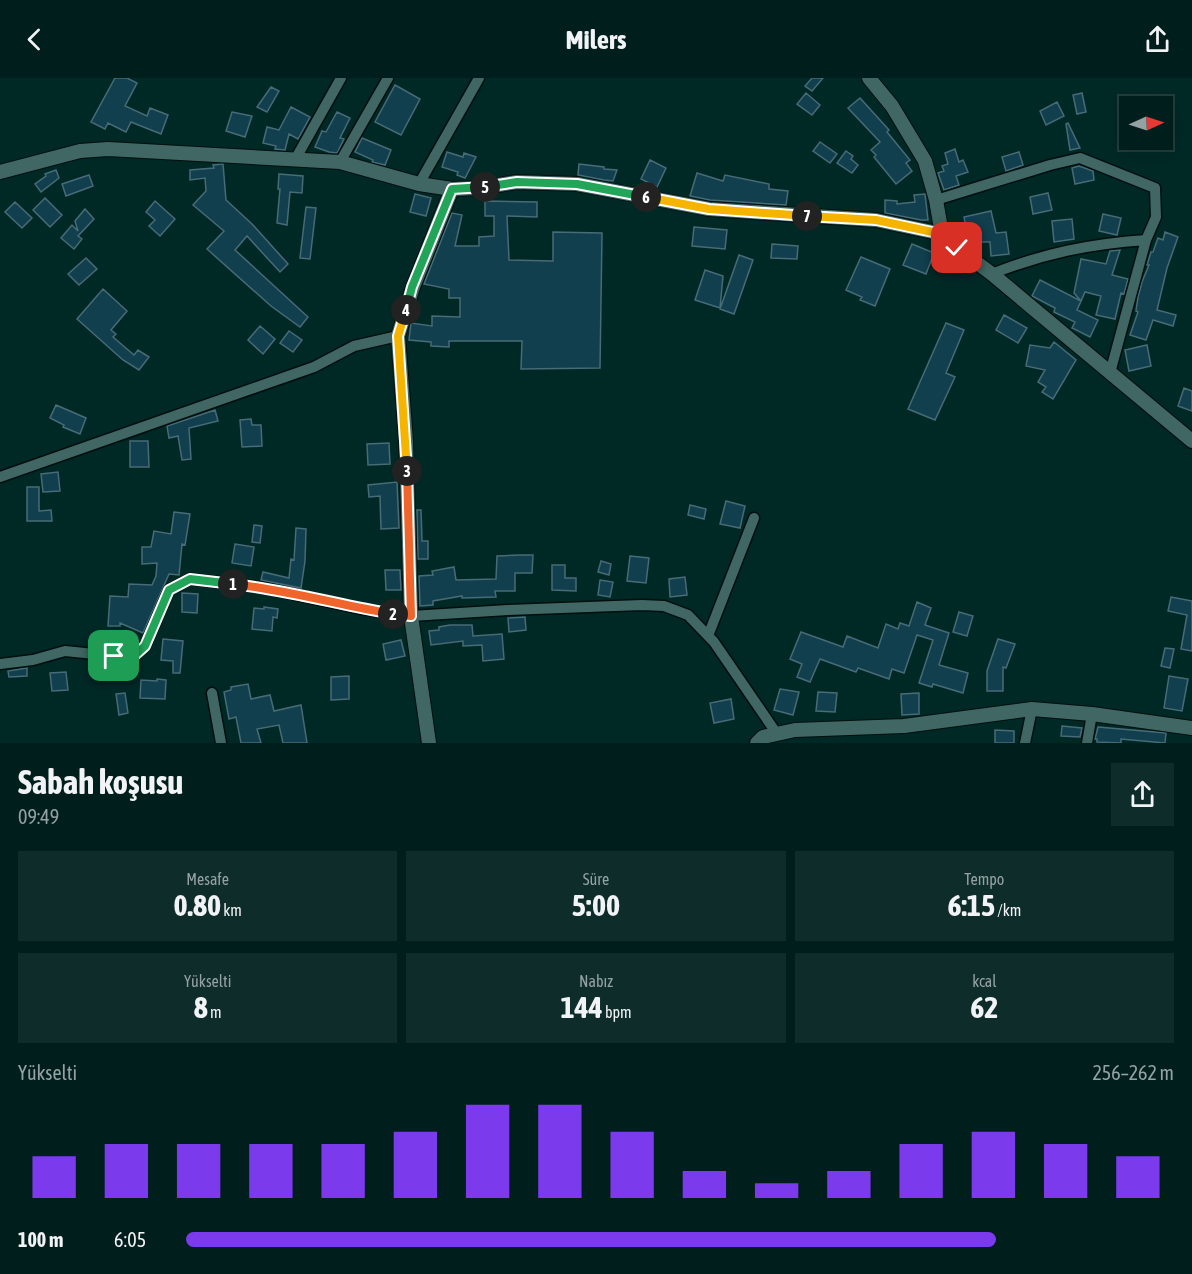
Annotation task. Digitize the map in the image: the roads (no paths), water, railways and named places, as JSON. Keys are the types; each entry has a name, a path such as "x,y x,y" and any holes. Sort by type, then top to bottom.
{"street":[{"path":"296,158 341,78"},
{"path":"340,162 388,78"},
{"path":"419,184 479,78"},
{"path":"869,78 892,106 925,161 936,200 942,234"},
{"path":"0,172 80,151 108,149 296,158 340,162 419,184 452,189 479,188 517,182 577,184 709,209 876,220 942,234 1191,438"},
{"path":"936,200 1080,158 1155,189 1156,217 1146,240 1110,373"},
{"path":"429,743 411,616 406,441 398,336 412,287 452,189"},
{"path":"992,274 1020,262 1056,252 1097,244 1146,240"},
{"path":"0,477 314,367 354,346 398,336"},
{"path":"708,636 754,518"},
{"path":"0,664 33,660 65,651 114,656 135,655 145,646 169,590 190,579 259,587 361,609 411,616 530,609 664,606 688,615 708,636 777,734"},
{"path":"212,693 221,743"},
{"path":"1025,743 1032,709"},
{"path":"757,743 763,737 795,729 904,726 1032,709 1092,714 1192,728"},
{"path":"1087,743 1092,714"}]}
